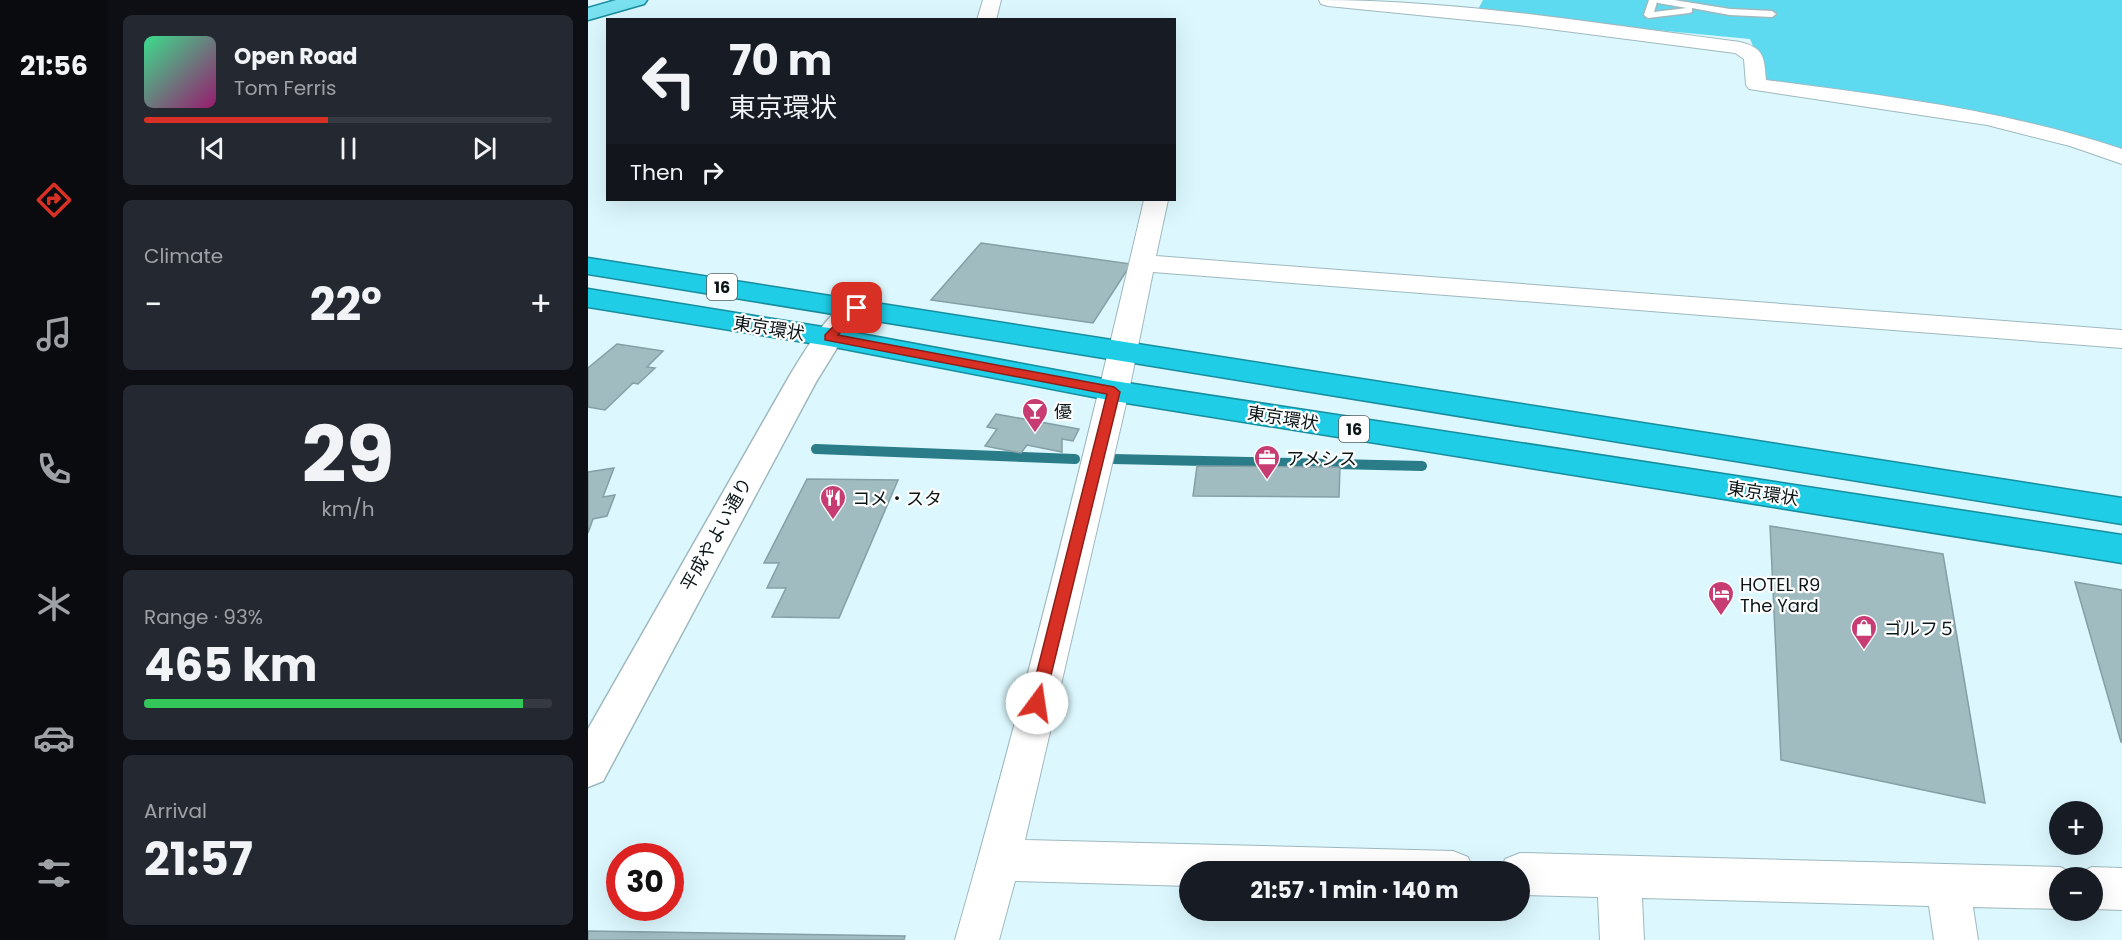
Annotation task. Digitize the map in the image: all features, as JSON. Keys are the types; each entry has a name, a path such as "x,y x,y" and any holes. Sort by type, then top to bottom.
{"highway":[{"name":"東京環状","path":"588,266 2122,511"},
{"name":"東京環状","path":"588,298 830,337 1114,392 2122,549"}],"main road":[{"path":"588,14 637,0"}],"street":[{"path":"987,18 992,0"},
{"path":"1328,0 1518,19 1740,48 1754,56 1756,85 2000,122 2054,134 2122,157"},
{"path":"977,940 999,860 1114,392 1156,201"},
{"path":"1143,263 2122,339"},
{"name":"平成やよい通り","path":"588,768 801,382 830,337 857,308"},
{"path":"999,860 1179,865"},
{"path":"1530,874 2049,888"},
{"path":"1619,877 1622,940"},
{"path":"1948,886 1956,940"},
{"path":"2103,888 2122,889"}],"lane":[{"path":"1653,0 1647,15 1707,7 1720,0"},
{"path":"1658,0 1730,12 1772,14"}],"shaded area":[{"path":"1483,0 2122,0 2122,153 2102,145 1768,82 1750,39 1476,13"}],"building":[{"path":"981,243 1131,264 1093,323 931,300"},
{"path":"617,344 663,351 647,367 655,368 638,384 633,383 605,410 588,407 588,368"},
{"name":"優","path":"996,414 1079,429 1073,441 1062,439 1062,452 1027,445 1021,453 985,446 997,429 987,427"},
{"name":"アメシス","path":"1197,466 1340,467 1339,497 1193,496"},
{"path":"614,468 603,497 615,495 607,516 593,519 588,533 588,472"},
{"name":"コメ・スタ","path":"807,479 898,480 839,618 772,617 786,588 767,588 779,563 764,563"},
{"path":"1770,526 1943,554 1985,803 1781,760"},
{"path":"2075,582 2122,590 2122,742 2121,742"},
{"path":"588,931 905,936 904,940 588,940"}],"waterway":[{"path":"816,449 1075,459"},
{"path":"1113,459 1422,466"}],"place":[{"name":"優","path":"1035,434"},
{"name":"アメシス","path":"1267,481"},
{"name":"コメ・スタ","path":"833,521"},
{"name":"HOTEL R9 The Yard","path":"1721,617"},
{"name":"ゴルフ５","path":"1864,651"}],"route":[{"path":"857,308 830,337 1114,392 1037,703"}]}
